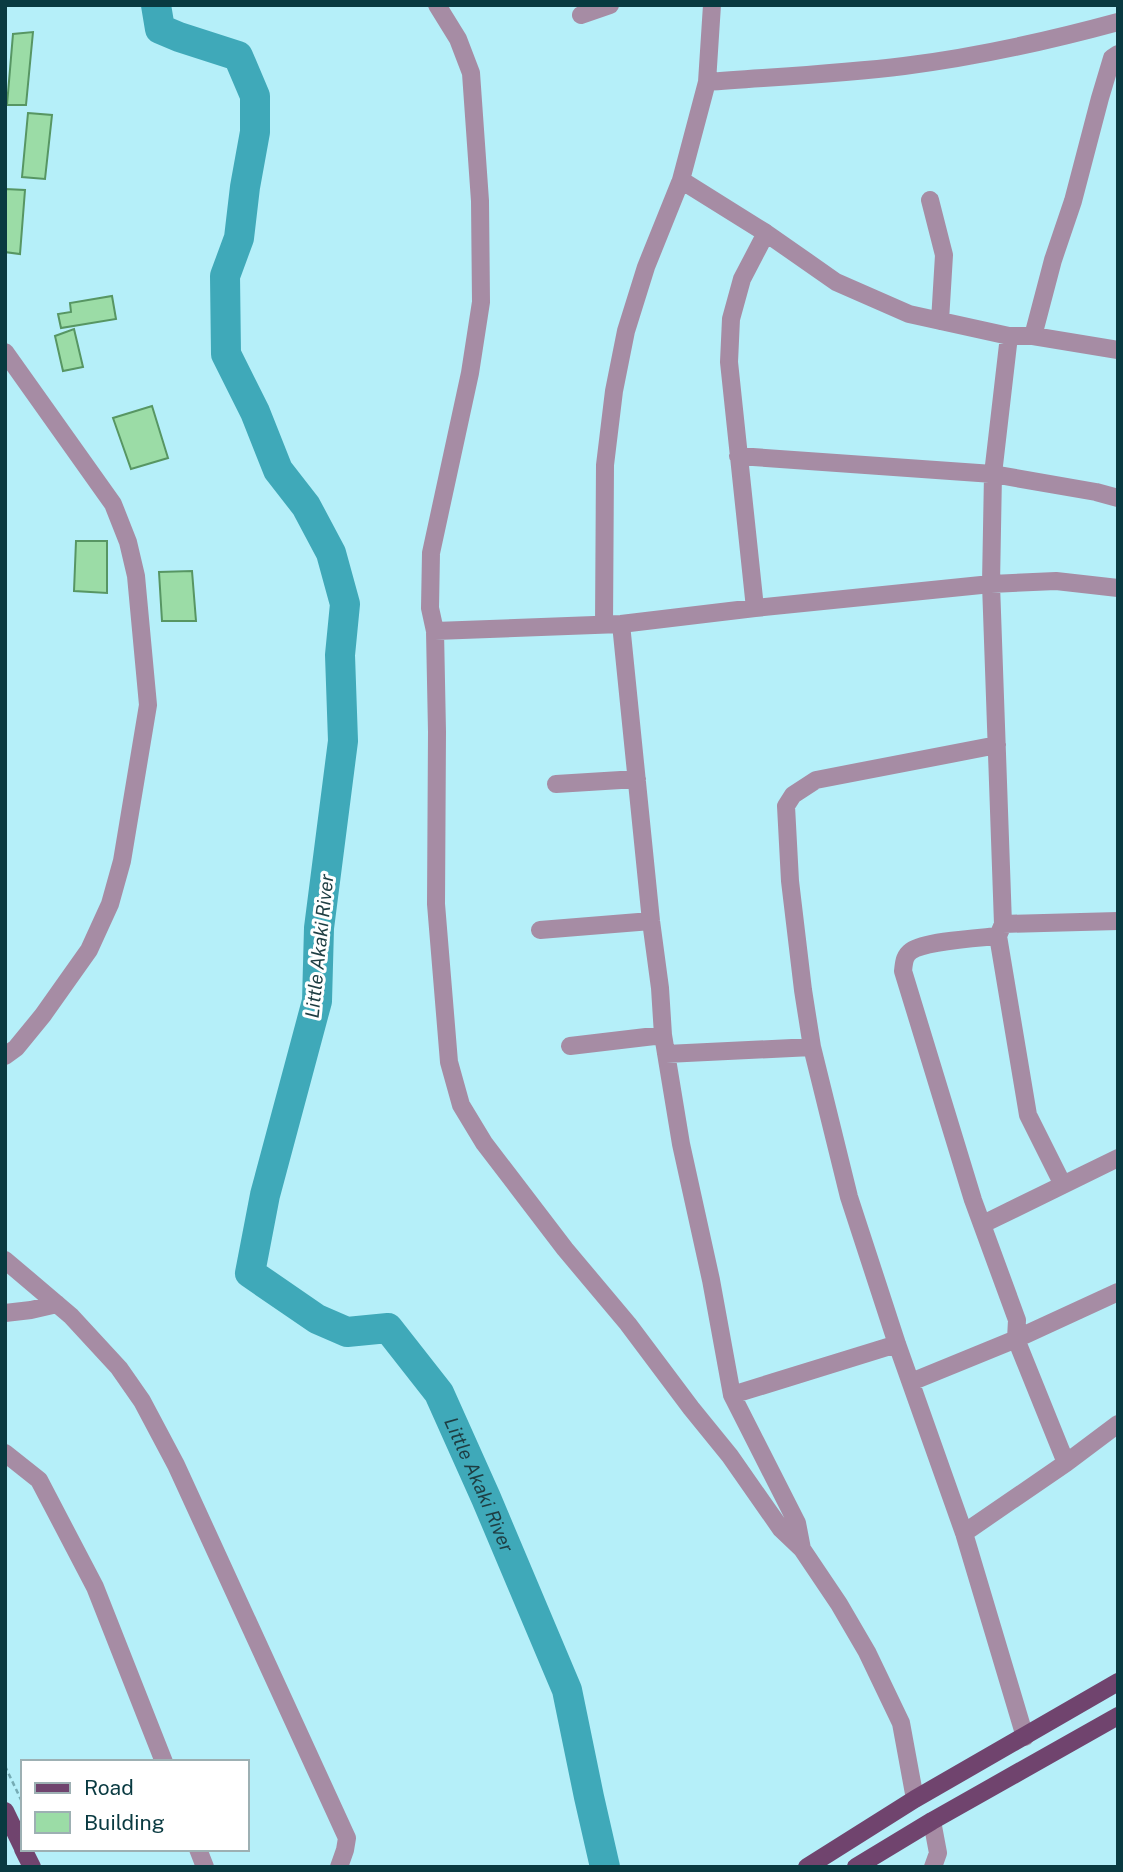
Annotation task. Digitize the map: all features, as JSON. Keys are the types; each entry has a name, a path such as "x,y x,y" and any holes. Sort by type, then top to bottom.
{"main road":[{"path":"807,1867 915,1799 1118,1682"},
{"path":"856,1867 1118,1716"},
{"path":"5,1811 21,1845"},
{"path":"24,1851 32,1867"}],"street":[{"path":"437,5 458,39 471,73 480,201 481,302 470,373 431,554 430,608 435,631 437,732 436,904 449,1062 461,1105 484,1143 730,1456 781,1529 802,1549 839,1604 901,1723 915,1799"},
{"path":"581,15 610,5"},
{"path":"712,5 707,82 681,180 646,267 626,331 614,391 605,465 612,624 637,779 663,1035 681,1144 711,1280 732,1395 797,1523 802,1549"},
{"path":"707,82 901,66 959,58 1068,36 1118,22"},
{"path":"1032,336 1112,58 1118,54"},
{"path":"681,180 766,233 836,282 909,314 1009,336 1032,336 1118,350"},
{"path":"930,200 944,255 940,321"},
{"path":"755,608 729,362 731,319 742,279 766,233"},
{"path":"1009,336 993,474 991,584 1001,930 1028,1115 1062,1183"},
{"path":"5,352 113,504 128,542 136,576 148,705 122,861 110,904 89,950 43,1015 16,1048 5,1056"},
{"path":"738,456 993,474 1118,498"},
{"path":"435,631 612,624 991,584 1056,581 1118,589"},
{"path":"997,745 816,780 793,795 786,806 790,881 812,1047 849,1197 897,1344 964,1533 1025,1737"},
{"path":"556,784 637,779"},
{"path":"540,930 651,921"},
{"path":"1066,1463 1016,1339 1017,1320 973,1200 903,971 904,960 910,952 922,946 1001,930 1118,921"},
{"path":"570,1046 663,1035"},
{"path":"666,1054 812,1047"},
{"path":"983,1224 1062,1183 1118,1158"},
{"path":"5,1260 71,1316 119,1368 142,1401 176,1465 347,1838 339,1867"},
{"path":"911,1382 1016,1339 1118,1292"},
{"path":"5,1313 57,1304"},
{"path":"732,1395 897,1344"},
{"path":"964,1533 1118,1424"},
{"path":"5,1453 39,1480 95,1587 163,1760"},
{"path":"932,1821 938,1853 933,1867"}],"path":[{"path":"5,1766 21,1800"}],"building":[{"path":"33,32 26,105 7,105 13,34"},
{"path":"28,113 52,115 45,179 22,177"},
{"path":"5,189 25,190 20,254 5,252"},
{"path":"112,296 116,319 61,328 58,314 71,312 70,303"},
{"path":"74,329 83,367 63,371 55,336"},
{"path":"152,406 168,458 131,469 113,418"},
{"path":"76,541 107,541 107,593 74,591"},
{"path":"192,571 196,621 162,621 159,572"}],"waterway":[{"name":"Little Akaki River","path":"156,5 160,29 238,56 255,96 255,132 239,238 225,276 226,354 255,412 278,470 306,506 331,553 345,604 340,655 343,741 319,928 317,1001 265,1195 250,1273 317,1319 347,1332 388,1328 439,1393 567,1690 605,1867"}]}
